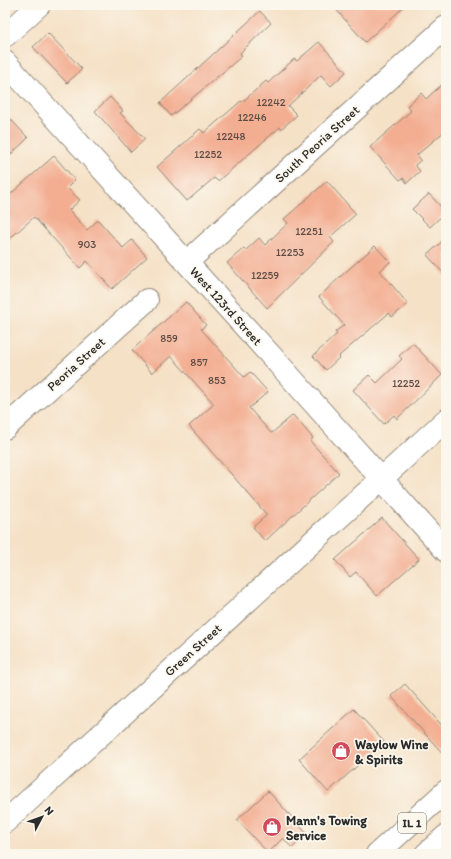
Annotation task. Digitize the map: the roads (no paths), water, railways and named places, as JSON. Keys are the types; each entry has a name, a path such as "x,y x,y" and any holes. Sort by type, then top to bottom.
{"street":[{"path":"5,36 38,5"},
{"name":"South Peoria Street","path":"187,262 446,27"},
{"name":"West 123rd Street","path":"5,62 382,478 446,551"},
{"name":"Peoria Street","path":"5,428 147,300"},
{"name":"Green Street","path":"5,822 446,420"},
{"name":"IL 1","path":"377,854 446,791"},
{"name":"IL 1","path":"426,854 446,836"}],"place":[{"name":"Waylow Wine & Spirits","path":"341,751"},
{"name":"Mann's Towing Service","path":"272,827"}]}
